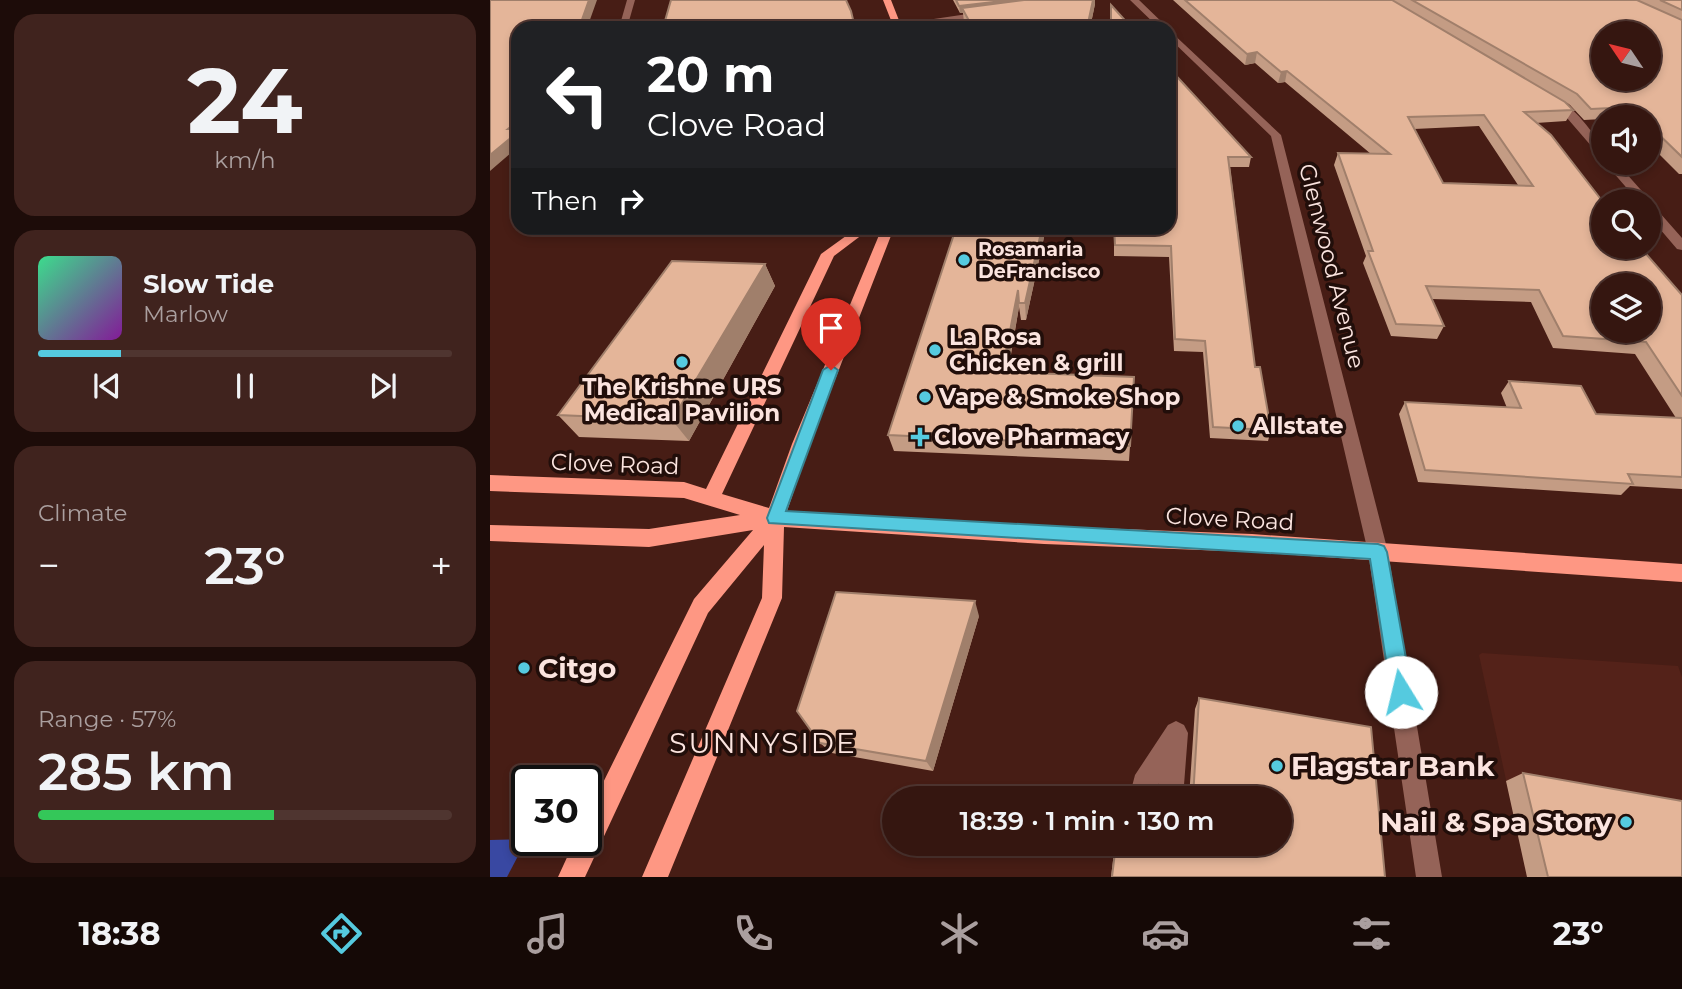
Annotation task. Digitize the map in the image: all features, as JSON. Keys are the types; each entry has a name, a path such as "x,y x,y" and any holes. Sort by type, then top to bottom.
{"main road":[{"path":"887,0 896,21"},
{"path":"711,498 828,254 855,235"},
{"path":"655,877 772,598 775,518 885,235"},
{"name":"Clove Road","path":"490,483 684,490 775,518"},
{"path":"571,877 701,606 775,518"},
{"name":"Clove Road","path":"490,533 649,538 775,518 1378,552 1682,573"}],"street":[{"path":"625,21 631,0"},
{"path":"1134,0 1156,21"},
{"path":"936,21 1003,12"},
{"name":"Glenwood Avenue","path":"1176,40 1276,135 1378,552 1429,877"},
{"path":"1542,95 1565,109 1591,139"},
{"path":"1621,175 1634,189"},
{"path":"1661,221 1682,246"},
{"path":"1144,786 1176,733 1171,786"}],"shaded area":[{"path":"1482,653 1678,666 1682,677 1682,877 1527,877 1479,655"},
{"path":"511,839 511,856 518,856 507,877 490,877 490,840"}],"building":[{"path":"490,0 589,0 582,21 511,21 511,127 508,129 511,129 511,138 490,155"},
{"path":"671,0 846,0 853,21 665,21"},
{"path":"956,0 1011,0 959,6"},
{"path":"1024,0 1093,0 1088,21 969,21 962,8"},
{"path":"1185,0 1392,0 1565,102 1573,110 1524,112 1551,135 1593,189 1591,259 1650,259 1682,295 1682,396 1647,343 1661,343 1661,273 1591,273 1591,338 1563,336 1539,290 1426,286 1444,326 1396,324 1368,251 1373,251 1338,153 1390,154 1287,71 1281,72 1257,52 1247,54","holes":["1484,115 1533,186 1443,183 1408,117"]},
{"path":"1412,0 1637,0 1682,20 1682,157 1661,137 1661,105 1591,105 1591,109 1577,94"},
{"path":"1660,0 1682,0 1682,10"},
{"path":"1111,5 1126,21 1111,21"},
{"path":"1176,76 1251,157 1228,157 1255,367 1260,367 1271,430 1213,427 1205,341 1175,339 1171,246 1115,245 1114,235 1176,235"},
{"path":"954,235 1040,235 1025,303 1019,303 1018,290 1002,372 1134,377 1130,446 888,435"},
{"name":"The Krishne URS Medical Pavilion","path":"672,261 765,264 672,420 558,415"},
{"path":"1509,381 1581,386 1596,414 1682,418 1682,477 1628,474 1633,484 1425,470 1405,402 1521,408"},
{"path":"836,592 975,601 926,761 820,743 797,711"},
{"path":"1199,698 1371,727 1385,877 1112,877 1115,856 1292,856 1292,786 1194,786"},
{"path":"1523,773 1682,801 1682,877 1548,877"}],"place":[{"name":"Rosamaria DeFrancisco","path":"964,260"},
{"name":"La Rosa Chicken & grill","path":"935,350"},
{"name":"The Krishne URS Medical Pavilion","path":"682,362"},
{"name":"Vape & Smoke Shop","path":"925,397"},
{"name":"Allstate","path":"1238,426"},
{"name":"Clove Pharmacy","path":"920,437"},
{"name":"Citgo","path":"524,668"},
{"name":"Flagstar Bank","path":"1277,766"},
{"name":"Nail & Spa Story","path":"1626,822"}],"district":[{"name":"SUNNYSIDE","path":"763,743"}],"route":[{"path":"831,370 775,518 1378,552 1401,692"}]}
